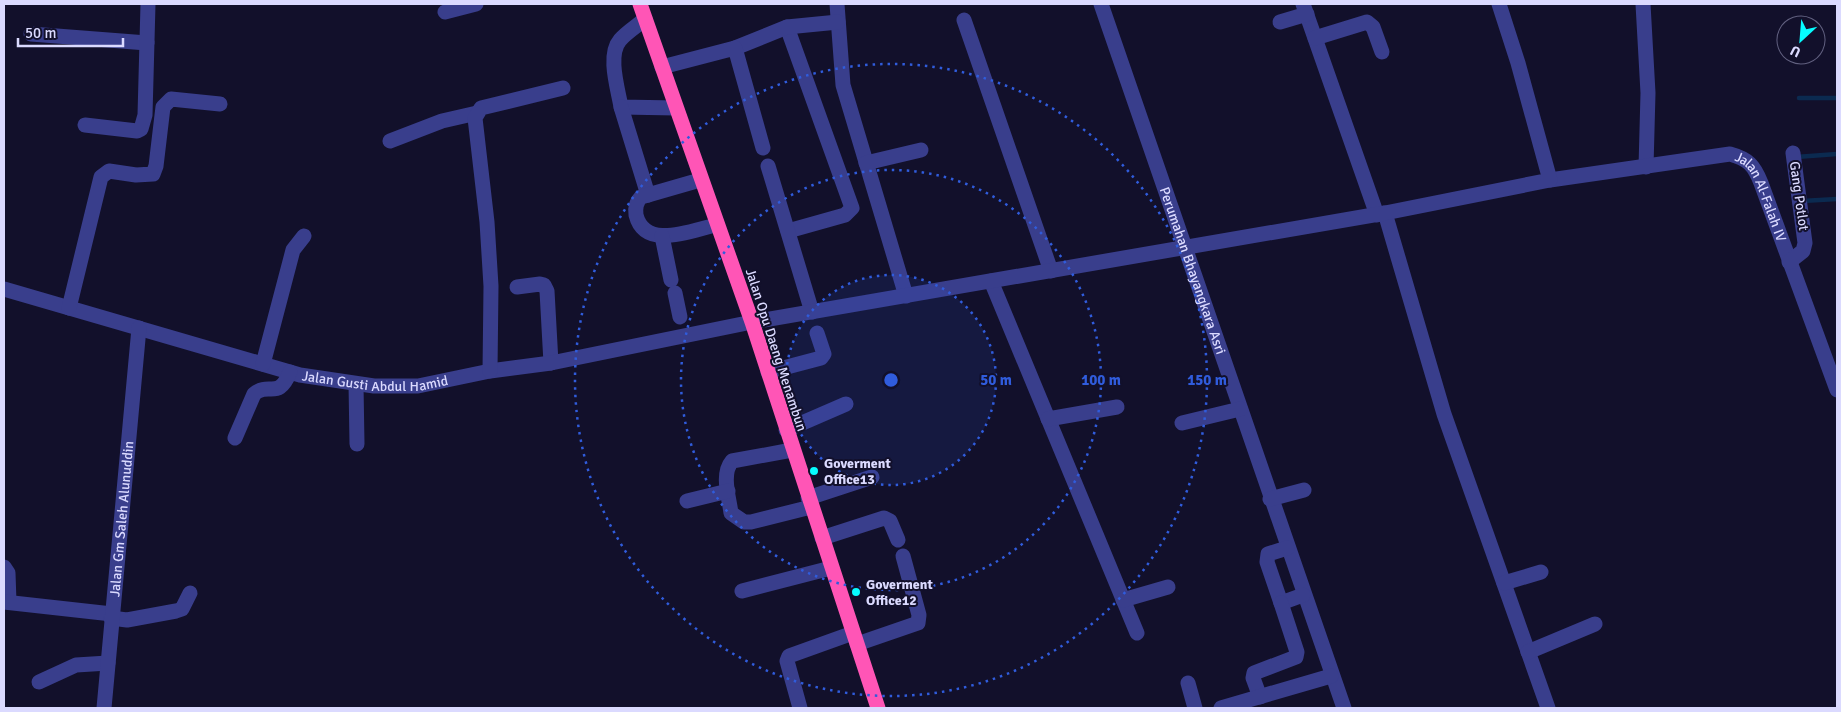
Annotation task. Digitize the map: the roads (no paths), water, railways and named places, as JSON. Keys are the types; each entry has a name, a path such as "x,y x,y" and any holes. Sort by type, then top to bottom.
{"highway":[{"name":"Jalan Opu Daeng Menambun","path":"640,4 700,180 752,322 792,450 878,708"}],"street":[{"path":"85,126 137,131 141,128 145,114 148,4"},
{"path":"445,12 476,4"},
{"path":"837,4 843,85 906,296"},
{"name":"Perumahan Bhayangkara Asri","path":"1101,4 1186,247 1303,595 1344,708"},
{"path":"1498,4 1518,63 1550,180"},
{"path":"1644,4 1648,93 1646,167"},
{"path":"1280,22 1305,9 1381,214 1444,414 1548,708"},
{"path":"645,19 619,41 614,58 621,107 648,195"},
{"path":"964,20 1051,271"},
{"path":"662,67 734,48 787,27 838,22"},
{"path":"1315,38 1367,22 1373,26 1382,52"},
{"path":"787,27 852,208 849,214 788,231"},
{"path":"31,34 147,43"},
{"path":"734,48 763,148"},
{"path":"490,370 491,286 483,176 475,123 477,113 481,108 563,88"},
{"path":"69,308 101,177 110,170 150,176 154,172 163,107 166,102 171,99 220,104"},
{"path":"621,107 676,108"},
{"path":"390,141 442,121 477,113"},
{"path":"866,163 921,150"},
{"name":"Gang Potlot","path":"1789,262 1803,251 1805,243 1805,231 1793,153"},
{"name":"Jalan Al-Falah IV","path":"1186,247 1381,214 1550,180 1730,154 1749,161 1755,168 1837,390"},
{"path":"768,166 812,312"},
{"path":"700,180 648,195 637,201 636,211 638,220 642,229 650,234 662,236 716,225"},
{"path":"263,364 292,250 304,236"},
{"path":"662,236 680,318"},
{"name":"Jalan Gusti Abdul Hamid","path":"4,289 290,372 356,384 418,386 490,370 552,363 752,322 1186,247"},
{"path":"991,281 1137,633"},
{"path":"517,287 540,284 544,285 547,291 552,363"},
{"name":"Jalan Gm Saleh Alunuddin","path":"104,708 139,328"},
{"path":"768,372 821,358 824,354 817,332"},
{"path":"235,438 254,394 258,391 280,388 285,384 290,372"},
{"path":"356,384 357,444"},
{"path":"786,430 846,404"},
{"path":"1048,419 1117,408"},
{"path":"1182,423 1240,409"},
{"path":"792,450 732,461 728,466 726,474 731,513 744,522 810,502 872,476"},
{"path":"687,501 728,490"},
{"path":"1270,499 1304,490"},
{"path":"822,538 884,518 890,521 898,540"},
{"path":"1256,701 1254,673 1296,657 1297,652 1266,558 1272,552 1287,548"},
{"path":"800,708 787,661 789,656 918,623 919,615 902,556"},
{"path":"4,567 8,573 6,602 112,616 127,620 182,610 190,593"},
{"path":"742,591 832,568"},
{"path":"1504,584 1541,572"},
{"path":"1123,600 1168,587"},
{"path":"1281,603 1303,595"},
{"path":"1528,652 1595,624"},
{"path":"39,682 76,665 108,663"},
{"path":"1222,708 1256,701 1331,676"},
{"path":"1188,683 1195,708"}],"waterway":[{"path":"1799,98 1837,98"},
{"path":"1796,157 1837,154"},
{"path":"1802,201 1837,199"}],"place":[{"name":"Goverment Office13","path":"814,471"},
{"name":"Goverment Office12","path":"856,592"}]}
